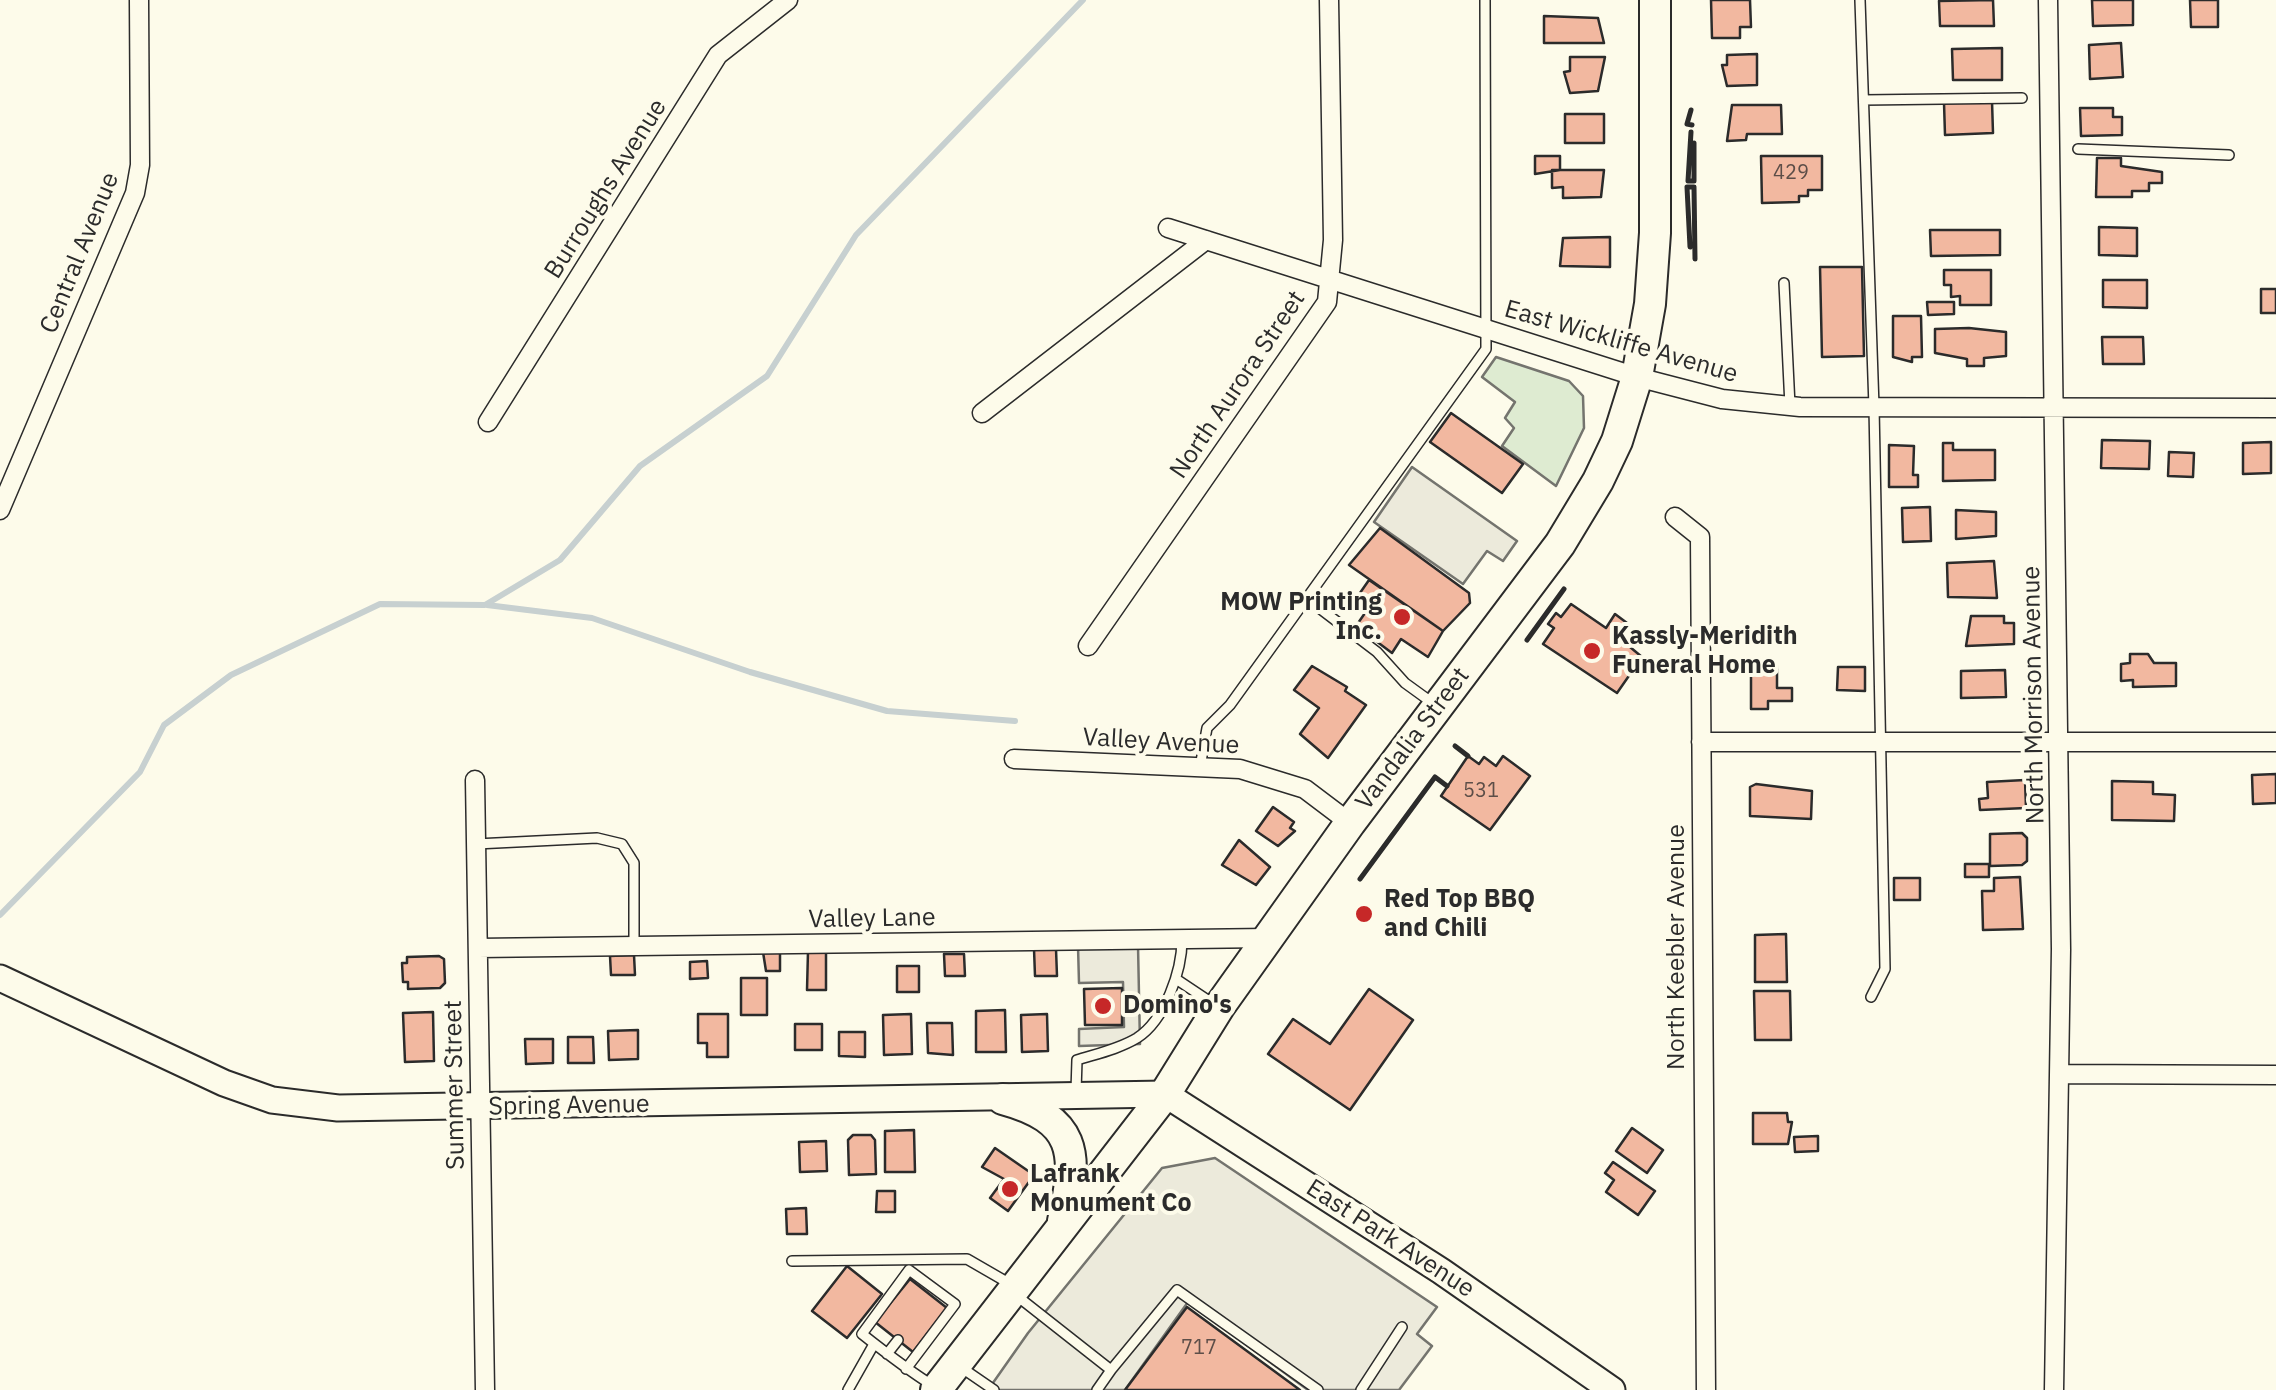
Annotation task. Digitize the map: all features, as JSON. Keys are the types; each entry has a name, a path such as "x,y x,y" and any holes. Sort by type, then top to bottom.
{"main road":[{"name":"Vandalia Street","path":"936,1389 1165,1094 1219,1008 1350,823 1576,520 1616,441 1637,378 1653,276 1655,0"},
{"path":"1003,1099 1037,1108 1060,1128 1069,1154 1070,1190 1062,1224"}],"street":[{"name":"Central Avenue","path":"0,510 4,489 134,194 140,166 139,0"},
{"name":"Burroughs Avenue","path":"488,422 718,55 788,0"},
{"name":"North Aurora Street","path":"1088,646 1318,320 1332,280 1330,0"},
{"name":"North Morrison Avenue","path":"2048,0 2060,743 2060,1074 2054,1390"},
{"name":"East Wickliffe Avenue","path":"1168,228 1637,378 1722,399 1790,406 2276,408"},
{"path":"982,413 1206,240"},
{"name":"North Keebler Avenue","path":"1675,517 1700,537 1706,1390"},
{"path":"1701,742 2276,742"},
{"name":"Valley Avenue","path":"1014,760 1200,767 1276,777 1305,790 1350,823"},
{"name":"Summer Street","path":"475,780 485,1390"},
{"name":"Valley Lane","path":"478,948 1268,938"},
{"name":"Spring Avenue","path":"0,978 224,1083 272,1100 338,1108 1165,1094"},
{"path":"2060,1074 2276,1075"},
{"name":"East Park Avenue","path":"1165,1094 1441,1270 1612,1390"}],"lane":[{"path":"1200,767 1207,728 1230,705 1486,350 1485,0"},
{"path":"1860,0 1874,407 1885,968 1871,997"},
{"path":"1864,100 2022,98"},
{"path":"2078,149 2229,155"},
{"path":"1784,284 1790,406"},
{"path":"1306,598 1377,652 1404,683 1438,707"},
{"path":"476,844 608,838 622,844 634,862 634,948"},
{"path":"1076,1098 1077,1060 1140,1035 1176,978 1182,940"},
{"path":"1176,978 1219,1008"},
{"path":"918,1259 862,1334 936,1389"},
{"path":"792,1261 974,1260 1111,1370"},
{"path":"906,1369 955,1304 933,1292 909,1270"},
{"path":"1097,1390 1177,1290 1318,1390"},
{"path":"1361,1390 1402,1327"},
{"path":"887,1354 898,1340"},
{"path":"848,1390 874,1344"},
{"path":"956,1364 994,1390"}],"green space":[{"path":"1496,357 1569,381 1583,396 1584,428 1556,486 1502,446 1514,428 1505,418 1515,402 1482,377"}],"shaded area":[{"path":"1412,467 1517,541 1503,561 1487,551 1463,584 1374,522"},
{"path":"1138,945 1140,1044 1079,1046 1079,1029 1124,1027 1123,982 1079,983 1078,946"},
{"path":"1215,1158 1437,1307 1417,1334 1432,1346 1399,1390 1308,1390 1188,1302 1125,1390 988,1390 1028,1333 1162,1168"}],"building":[{"path":"1711,0 1750,0 1751,27 1740,27 1740,38 1712,38"},
{"path":"1993,0 1994,26 1940,26 1939,1"},
{"path":"2092,0 2133,0 2133,25 2093,26"},
{"path":"2190,0 2218,0 2218,27 2191,27"},
{"path":"1544,16 1598,18 1604,43 1544,43"},
{"path":"2121,43 2123,77 2090,79 2089,45"},
{"path":"2002,48 2002,80 1953,80 1952,49"},
{"path":"1757,54 1757,85 1727,86 1722,65 1727,65 1727,55"},
{"path":"1570,57 1605,57 1598,91 1570,93 1564,72 1570,71"},
{"path":"1992,101 1993,133 1945,135 1944,103"},
{"path":"1732,105 1781,105 1782,134 1747,134 1746,140 1727,141"},
{"path":"2080,108 2113,108 2113,117 2122,117 2122,135 2081,136"},
{"path":"1565,114 1604,114 1604,143 1565,143"},
{"path":"1535,156 1560,156 1560,170 1535,174"},
{"path":"1761,156 1822,156 1822,190 1808,190 1808,196 1799,196 1799,202 1762,203"},
{"path":"2097,158 2121,158 2121,166 2162,172 2162,183 2149,183 2149,191 2132,191 2132,197 2096,197"},
{"path":"1552,170 1604,170 1601,197 1563,198 1563,187 1552,188"},
{"path":"2099,227 2137,228 2137,256 2099,255"},
{"path":"1930,230 2000,230 2000,255 1931,256"},
{"path":"1610,237 1610,267 1560,266 1563,238"},
{"path":"1820,267 1862,267 1864,356 1822,357"},
{"path":"1944,270 1991,270 1991,305 1960,305 1960,296 1951,297 1951,285 1944,285"},
{"path":"2103,280 2147,280 2147,308 2103,307"},
{"path":"2261,289 2276,289 2276,313 2261,313"},
{"path":"1927,302 1954,302 1954,314 1928,315"},
{"path":"1893,316 1921,316 1922,357 1912,357 1912,362 1893,357"},
{"path":"1935,329 2006,332 2006,356 1984,358 1984,366 1967,366 1967,359 1935,353"},
{"path":"2102,337 2143,337 2144,364 2103,364"},
{"path":"1451,413 1523,464 1502,493 1430,442"},
{"path":"2102,440 2150,441 2149,469 2101,468"},
{"path":"2271,442 2271,473 2243,474 2243,443"},
{"path":"1943,443 1953,443 1953,450 1995,450 1995,480 1943,481"},
{"path":"1889,445 1914,446 1913,475 1918,475 1918,487 1889,487"},
{"path":"2169,452 2194,453 2193,477 2168,476"},
{"path":"1930,507 1931,541 1903,542 1902,508"},
{"path":"1956,510 1996,512 1996,536 1956,539"},
{"path":"1380,528 1469,593 1470,603 1443,631 1349,565"},
{"path":"1994,561 1997,598 1948,597 1947,563"},
{"path":"1369,580 1443,631 1428,657 1401,639 1392,653 1356,626 1365,613 1353,603"},
{"name":"Kassly-Meridith Funeral Home","path":"1571,604 1606,628 1615,614 1627,623 1618,637 1642,657 1617,693 1543,644 1554,628 1548,624 1556,613 1561,617"},
{"path":"1971,616 2004,616 2004,623 2014,623 2014,644 1966,646"},
{"path":"2130,654 2148,654 2154,663 2176,663 2176,686 2133,687 2133,680 2121,681 2121,664 2130,663"},
{"path":"1312,666 1347,687 1345,691 1366,705 1328,758 1300,734 1319,708 1294,690"},
{"path":"1751,666 1777,666 1777,688 1792,688 1792,701 1768,701 1768,709 1751,709"},
{"path":"1838,667 1865,667 1865,691 1837,690"},
{"path":"2005,670 2006,697 1961,698 1961,671"},
{"path":"1468,756 1479,764 1484,757 1496,766 1503,756 1530,776 1490,830 1441,796"},
{"path":"2276,774 2276,803 2253,804 2252,775"},
{"path":"2025,780 2026,808 1980,810 1979,799 1988,798 1987,782"},
{"path":"2112,781 2153,782 2153,794 2175,795 2174,821 2112,820"},
{"path":"1756,784 1812,791 1811,819 1750,816 1750,787"},
{"path":"1273,807 1294,822 1290,828 1295,831 1278,846 1256,831"},
{"path":"2022,833 2027,838 2027,861 2022,865 1990,866 1990,834"},
{"path":"1239,840 1270,867 1256,885 1222,865"},
{"path":"1965,864 1989,864 1989,877 1965,877"},
{"path":"2020,877 2023,929 1983,930 1982,891 1994,891 1994,878"},
{"path":"1894,878 1920,878 1920,900 1894,900"},
{"path":"1786,934 1787,982 1755,982 1755,935"},
{"path":"1034,949 1056,949 1057,976 1035,976"},
{"path":"808,951 826,951 826,990 807,990"},
{"path":"763,952 780,952 780,971 766,971"},
{"path":"944,954 964,954 965,976 945,976"},
{"path":"634,955 635,975 611,975 610,956"},
{"path":"407,957 444,959 445,983 440,988 408,989 408,982 403,982 402,963 407,963"},
{"path":"707,961 708,978 690,979 690,962"},
{"path":"897,966 919,966 919,992 897,992"},
{"path":"741,978 767,978 767,1015 741,1015"},
{"path":"1122,988 1122,1025 1085,1025 1084,989"},
{"path":"1369,989 1413,1020 1350,1110 1268,1054 1293,1019 1330,1044"},
{"path":"1754,991 1790,991 1791,1040 1755,1040"},
{"path":"1005,1010 1006,1052 976,1052 976,1011"},
{"path":"433,1012 434,1061 405,1062 403,1013"},
{"path":"698,1014 728,1014 728,1057 707,1057 707,1043 698,1043"},
{"path":"911,1014 912,1054 884,1055 883,1015"},
{"path":"1047,1014 1048,1051 1022,1052 1021,1015"},
{"path":"927,1023 952,1023 953,1055 928,1053"},
{"path":"795,1024 822,1024 822,1050 795,1050"},
{"path":"638,1030 638,1059 609,1060 608,1031"},
{"path":"839,1032 865,1032 865,1057 839,1056"},
{"path":"568,1037 593,1037 594,1063 568,1063"},
{"path":"525,1039 553,1039 553,1063 526,1064"},
{"path":"1753,1113 1787,1113 1788,1122 1792,1122 1788,1144 1753,1144"},
{"path":"1632,1128 1663,1150 1647,1173 1616,1151"},
{"path":"914,1130 915,1172 885,1172 885,1131"},
{"path":"853,1135 871,1135 875,1140 876,1174 849,1175 848,1140"},
{"path":"1818,1136 1818,1151 1795,1152 1794,1137"},
{"path":"826,1141 827,1171 800,1172 799,1142"},
{"name":"Lafrank Monument Co","path":"995,1148 1034,1175 1008,1211 990,1198 1004,1179 982,1167"},
{"path":"1613,1162 1655,1191 1638,1215 1606,1192 1614,1180 1605,1173"},
{"path":"877,1191 895,1191 895,1212 876,1212"},
{"path":"806,1208 807,1234 787,1234 786,1209"},
{"path":"847,1266 882,1294 847,1338 812,1311"},
{"path":"910,1279 947,1308 913,1352 875,1322"},
{"path":"1187,1307 1300,1390 1125,1390"}],"waterway":[{"path":"0,915 140,772 164,725 231,675 380,604 485,605 560,560 640,466 767,376 856,235 1083,0"},
{"path":"487,605 592,618 750,672 887,711 1015,721"}],"wall":[{"path":"1691,110 1687,124 1692,125"},
{"path":"1691,132 1688,181 1694,181"},
{"path":"1694,143 1694,181"},
{"path":"1690,247 1687,187 1694,187"},
{"path":"1694,187 1695,259"},
{"path":"1527,640 1564,589"},
{"path":"1455,746 1468,756"},
{"path":"1360,879 1435,777 1447,786"}],"place":[{"name":"MOW Printing Inc.","path":"1402,617"},
{"name":"Kassly-Meridith Funeral Home","path":"1592,651"},
{"name":"Red Top BBQ and Chili","path":"1364,914"},
{"name":"Domino's","path":"1103,1006"},
{"name":"Lafrank Monument Co","path":"1010,1189"}]}
